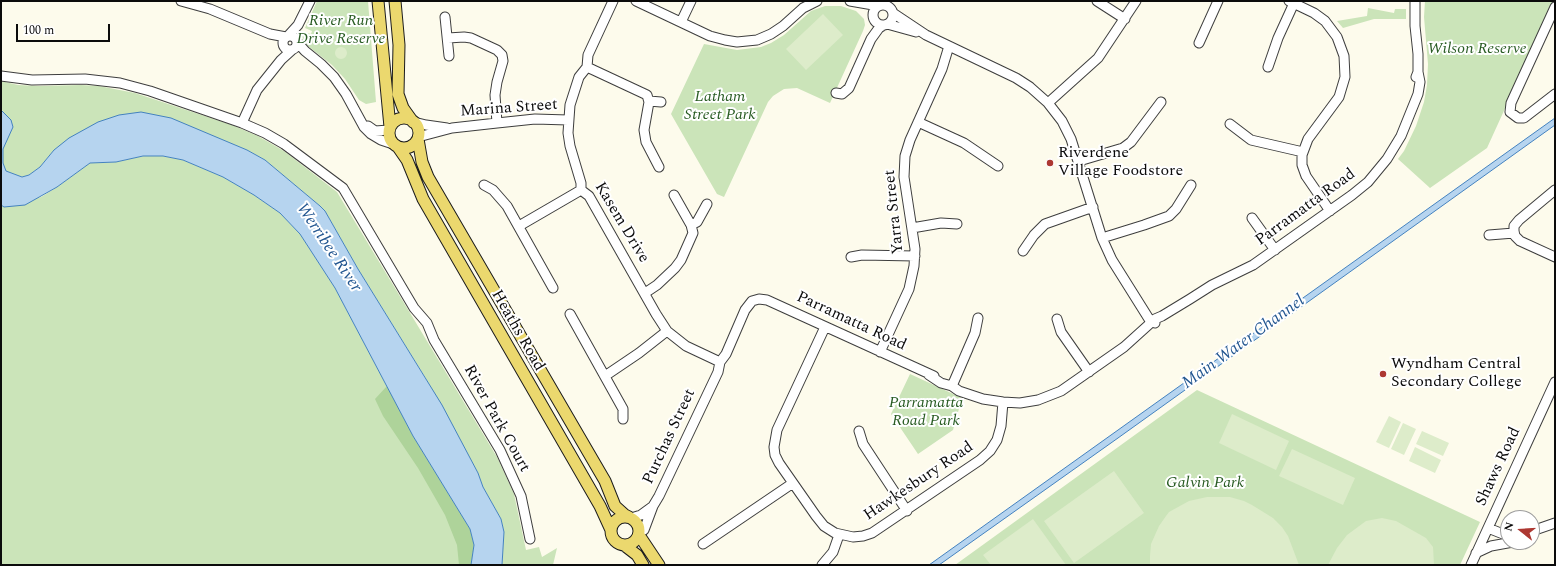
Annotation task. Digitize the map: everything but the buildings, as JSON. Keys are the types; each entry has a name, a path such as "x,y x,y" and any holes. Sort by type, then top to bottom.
{"main road":[{"path":"378,1 390,138 396,145 404,148 410,147 414,144 418,138 418,129 403,108 398,94 399,45 395,1"},
{"path":"390,129 395,122 401,119 408,119 413,122"},
{"name":"Heaths Road","path":"418,138 421,158 428,177 605,482 615,506 624,515 630,518"},
{"name":"Heaths Road","path":"396,145 406,160 422,199 600,506 611,530"},
{"path":"642,565 637,555 624,545 614,541 611,535 613,524 616,520 622,517 630,518 638,524 639,534 659,565"},
{"path":"624,545 633,543 639,534"}],"street":[{"path":"181,1 210,10 270,34 290,43 310,56 321,64 334,77 357,112 364,127 371,134 381,140 396,145"},
{"path":"1,76 32,80 85,79 120,83 150,91 242,123 256,90 281,60 310,1"},
{"name":"Kasem Drive","path":"614,1 588,55 587,67 581,72 574,91 568,120 570,146 581,190 589,196 667,331 686,346 718,361"},
{"path":"636,1 681,22 721,39 732,42 750,41 765,37 777,31 803,8 817,1"},
{"path":"681,22 691,1"},
{"path":"850,1 883,4 888,6 926,35"},
{"path":"850,1 874,17 878,23 926,35 1016,78 1030,86 1048,103 1062,121 1069,135 1079,161 1102,238 1112,260 1154,321"},
{"path":"1097,1 1125,19"},
{"path":"1048,103 1098,58 1136,1"},
{"path":"1198,43 1218,1"},
{"name":"Parramatta Road","path":"718,361 729,345 747,307 752,301 759,299 767,300 929,375 953,383 968,393 983,399 1003,402 1030,402 1046,398 1061,391 1124,347 1142,337 1154,321 1164,321 1190,299 1212,285 1253,265 1275,250 1358,190 1381,167 1399,140 1418,94 1420,85 1418,72 1415,1"},
{"path":"1268,67 1291,2 1314,13 1330,26 1340,43 1345,64 1345,77 1339,97 1308,139 1303,152 1302,165 1306,176 1330,211"},
{"path":"871,39 874,10 883,4"},
{"path":"1555,7 1511,103 1510,112 1518,118 1524,118 1555,94"},
{"path":"836,93 842,94 848,88 871,39 880,28 892,20 892,8"},
{"path":"445,17 449,56"},
{"path":"448,38 471,38 497,50 502,55 503,61 495,94 497,123"},
{"name":"Yarra Street","path":"880,352 909,289 913,275 915,256 904,171 907,148 952,48"},
{"path":"587,67 647,95 649,101 644,130 646,142 658,167"},
{"path":"649,101 661,102"},
{"path":"1079,161 1123,148 1131,142 1161,102"},
{"path":"357,112 373,130 390,129"},
{"name":"Marina Street","path":"418,138 452,128 535,119 568,120"},
{"name":"Marina Street","path":"413,122 452,128"},
{"path":"918,122 964,143 998,166"},
{"name":"River Park Court","path":"242,123 265,133 284,144 343,188 412,304 429,318 434,332 434,340 500,450 521,496 530,539"},
{"path":"1230,124 1251,140 1303,152"},
{"path":"484,185 495,188 519,226 553,288"},
{"path":"1102,238 1150,224 1168,216 1176,209 1191,185"},
{"path":"519,226 581,190"},
{"path":"1555,190 1514,226 1516,238 1555,257"},
{"path":"645,292 667,277 681,260 693,234 691,225 674,195"},
{"path":"691,225 697,222 707,204"},
{"path":"1023,250 1034,235 1045,224 1093,207"},
{"path":"1252,218 1275,250"},
{"path":"912,228 941,223 957,224"},
{"path":"1489,235 1514,233"},
{"path":"851,257 862,255 915,256"},
{"path":"570,314 623,409 623,419"},
{"path":"953,383 976,333 978,318"},
{"path":"1057,319 1061,332 1089,372"},
{"name":"Hawkesbury Road","path":"825,327 774,439 774,447 775,455 793,483 820,522 827,529 853,537 868,535 907,511 980,460 990,452 999,435 1003,402"},
{"path":"605,376 639,353 667,331"},
{"name":"Purchas Street","path":"639,534 644,530 653,506 713,379 718,361"},
{"name":"Shaws Road","path":"1471,565 1555,382"},
{"path":"859,432 863,444 907,511"},
{"path":"703,544 793,483"},
{"name":"Purchas Street","path":"630,518 641,515 653,506"},
{"path":"1540,528 1555,523"},
{"path":"1488,528 1500,533"},
{"path":"822,565 832,552 840,534"},
{"path":"1476,553 1491,546 1500,544"}],"green space":[{"name":"River Run Drive Reserve","path":"317,1 368,1 376,102 366,104 359,100 345,79 332,65 304,43 302,36 304,32 311,34 312,31 305,28"},
{"name":"Wilson Reserve","path":"1425,1 1550,1 1553,3 1487,148 1430,188 1398,159 1404,151 1416,126 1424,102 1427,85 1428,64 1424,17"},
{"name":"Latham Street Park","path":"825,6 841,6 856,11 864,19 865,25 830,103 797,88 784,89 773,96 768,102 724,197 717,194 671,114 704,44 737,50 761,47 784,35 811,11"},
{"path":"1368,8 1394,13 1395,9 1406,9 1406,19 1374,19 1343,28 1337,21 1367,16"},
{"path":"823,14 843,35 806,70 786,49"},
{"path":"339,47 343,47 347,53 343,59 339,59 335,55 335,51"},
{"path":"1,81 18,85 99,86 135,93 232,125 258,136 284,151 337,192 497,457 514,494 526,550 539,547 542,557 557,548 553,565 502,565 504,532 501,519 483,487 478,473 425,377 358,269 325,211 320,206 265,160 247,150 212,136 54,150 40,167 29,175 22,177 13,174 6,171 3,163 3,149 5,142 3,111 1,110"},
{"path":"143,156 163,156 183,160 223,177 254,195 280,213 300,234 335,288 413,436 470,529 471,565 1,565 1,205 4,207 41,197 90,163 116,162"},
{"name":"Parramatta Road Park","path":"910,374 962,398 953,430 918,454 891,414"},
{"path":"387,386 413,436 470,529 474,545 471,565 459,565 457,545 445,515 418,468 383,416 375,399"},
{"name":"Galvin Park","path":"1197,390 1480,522 1460,565 955,565"},
{"path":"1232,414 1289,441 1276,470 1219,443"},
{"path":"1389,416 1401,422 1389,448 1376,442"},
{"path":"1403,423 1416,429 1404,455 1391,449"},
{"path":"1422,431 1449,443 1443,456 1416,444"},
{"path":"1415,447 1441,460 1435,473 1409,461"},
{"path":"1292,449 1355,478 1343,505 1279,476"},
{"path":"1114,471 1144,513 1074,563 1044,521"},
{"path":"1207,497 1230,497 1244,501 1273,518 1288,536 1299,565 1150,565 1151,544 1159,526 1169,512 1189,501"},
{"path":"1382,518 1396,521 1426,538 1433,547 1434,565 1328,565 1337,548 1347,535 1366,521"},
{"path":"1033,519 1066,565 991,565 983,555"}],"water":[{"name":"Werribee River","path":"1,110 11,120 13,127 3,149 3,163 6,171 22,177 29,175 40,167 54,150 69,138 98,122 119,115 141,112 171,118 247,150 265,160 320,206 325,211 358,269 442,405 478,473 483,487 501,519 504,532 502,565 471,565 474,545 470,529 413,436 335,288 300,234 280,213 254,195 223,177 183,160 163,156 143,156 116,162 90,163 57,187 25,205 4,207 1,205"},
{"name":"Main Water Channel","path":"1555,118 1555,125 1118,438 939,565 929,565"}],"place":[{"name":"Riverdene Village Foodstore","path":"1050,163"},
{"name":"Wyndham Central Secondary College","path":"1383,374"}]}
